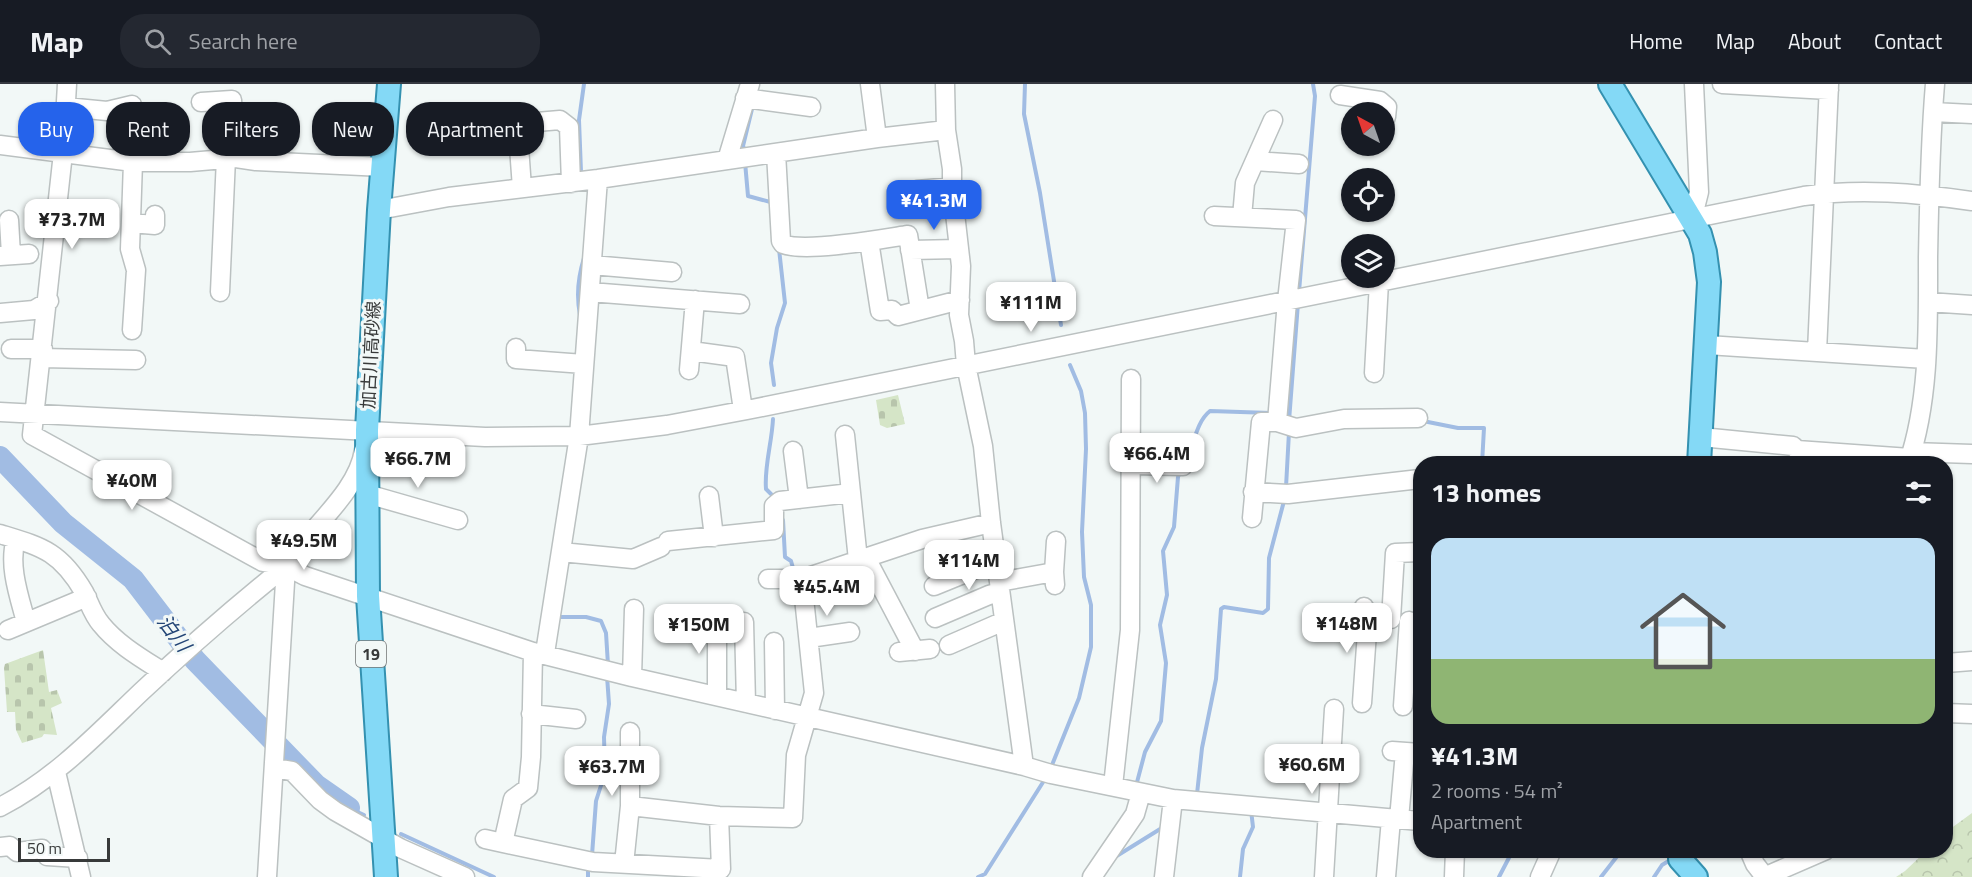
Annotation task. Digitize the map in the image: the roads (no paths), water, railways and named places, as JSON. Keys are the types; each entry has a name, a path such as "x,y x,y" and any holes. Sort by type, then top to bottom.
{"main road":[{"name":"加古川高砂線","path":"386,877 368,596 367,430 379,210 389,84"},
{"path":"1610,84 1700,234 1705,252 1709,282 1700,456"},
{"path":"1679,862 1696,877"}],"street":[{"path":"66,102 67,84"},
{"path":"870,84 877,138"},
{"path":"945,84 946,130 961,266 959,315 966,365 983,446 999,587 1024,766"},
{"path":"1692,220 1699,192 1694,84"},
{"path":"1722,84 1829,87 1817,352"},
{"path":"1910,456 1921,411 1926,359 1929,195 1935,84"},
{"path":"727,160 747,91 790,110 811,107"},
{"path":"1340,96 1381,102"},
{"path":"201,102 232,100 231,158 220,292"},
{"path":"94,110 139,110 155,162"},
{"path":"1933,112 1972,114"},
{"path":"522,188 518,133 525,123 560,120 569,127 571,183"},
{"path":"1242,217 1245,183 1273,120"},
{"path":"379,210 449,197 571,183 946,130"},
{"path":"0,145 18,147"},
{"path":"776,153 783,244 793,247 869,241 908,235 920,310"},
{"path":"63,156 49,301 32,435 263,562 286,566 305,576 539,653 632,677 1051,774 1173,798 1413,820"},
{"path":"86,156 133,162 190,162 231,158 383,167"},
{"path":"1255,161 1299,164"},
{"path":"132,330 136,270 130,249 133,162"},
{"path":"598,179 590,292 581,364 579,436 561,552 539,653 531,714 536,759 528,788 513,799 494,841 593,862 721,869 719,816"},
{"path":"917,190 952,187"},
{"path":"1395,279 1824,194 1858,192 1929,195 1972,201"},
{"path":"131,223 155,225 155,215"},
{"path":"1214,216 1296,220 1277,422"},
{"path":"9,220 6,255 30,254"},
{"path":"869,241 880,311 892,310 898,316 960,300"},
{"path":"910,250 958,249"},
{"path":"592,265 672,273"},
{"path":"0,412 485,436 579,436 667,425 1351,288"},
{"path":"1379,363 1380,288"},
{"path":"590,292 740,304"},
{"path":"689,370 695,300"},
{"path":"0,313 34,310 49,301"},
{"path":"1928,302 1972,305"},
{"path":"1707,345 1926,359"},
{"path":"691,351 725,346 735,357 743,410"},
{"path":"516,348 516,359 581,364"},
{"path":"11,349 136,360"},
{"path":"1113,786 1130,630 1131,380"},
{"path":"1252,518 1261,422 1277,422 1296,428 1344,419 1418,418"},
{"path":"0,807 26,794 56,772 188,648 286,566 326,517 353,477 363,454 367,430"},
{"path":"845,435 851,493 862,559 914,651"},
{"path":"1701,436 1793,446 1798,456"},
{"path":"793,451 799,499"},
{"path":"1941,456 1972,454"},
{"path":"1131,465 1183,466"},
{"path":"1254,492 1288,494 1413,480"},
{"path":"561,552 611,563 633,559 664,544 774,530 774,506 778,502 851,493"},
{"path":"367,494 458,520"},
{"path":"710,496 714,537"},
{"path":"768,579 802,579 922,539 991,523"},
{"path":"8,536 52,553 77,580 100,623 125,646 163,672"},
{"path":"8,536 26,622"},
{"path":"935,618 989,595 999,587 1054,578 1056,541"},
{"path":"1403,706 1407,620 1395,553 1413,552"},
{"path":"939,580 996,563"},
{"path":"267,877 286,566"},
{"path":"630,806 719,816 793,818 796,755 814,693 802,579"},
{"path":"8,630 87,597"},
{"path":"632,677 634,609"},
{"path":"1362,703 1369,682 1366,612 1407,620"},
{"path":"949,645 1004,621"},
{"path":"717,695 727,623 746,703"},
{"path":"809,638 850,632"},
{"path":"774,642 776,710"},
{"path":"1953,662 1972,661"},
{"path":"1324,877 1334,710"},
{"path":"1953,713 1972,714"},
{"path":"531,714 576,719"},
{"path":"624,864 630,806 630,732"},
{"path":"1386,877 1406,752"},
{"path":"274,768 292,771 320,800 335,811 383,838 465,877"},
{"path":"56,772 81,877"},
{"path":"1092,877 1135,814 1142,793"},
{"path":"1164,877 1173,798"},
{"path":"0,847 10,846 17,852 42,849 47,856 78,858"},
{"path":"1454,877 1455,858"},
{"path":"1540,877 1548,858"},
{"path":"1752,858 1764,877 1808,858"}],"waterway":[{"path":"581,172 579,120 584,84"},
{"path":"1025,84 1024,114 1040,193 1061,325"},
{"path":"1299,292 1315,96 1313,84"},
{"path":"745,151 743,146 752,109"},
{"path":"745,162 748,196 774,203"},
{"path":"774,385 771,363 777,328 785,303 779,249"},
{"path":"580,315 578,286 584,258"},
{"path":"1289,421 1298,303"},
{"path":"1052,765 1079,698 1091,647 1091,605 1084,577 1082,532 1086,449 1085,413 1081,391 1070,365"},
{"path":"1186,461 1198,427 1210,411 1271,413"},
{"path":"771,494 766,489 766,481 773,419"},
{"path":"1423,421 1458,428 1484,428 1482,456"},
{"path":"1286,487 1289,432"},
{"name":"泊川","path":"0,457 63,523 133,579 195,660 316,785 349,808"},
{"path":"1136,786 1145,752 1161,721 1166,663 1160,625 1167,595 1163,551 1174,527 1178,477 1181,470"},
{"path":"1197,794 1202,748 1216,679 1221,609 1224,607 1263,613 1268,609 1269,558 1284,501"},
{"path":"783,520 785,557 791,561 795,575"},
{"path":"558,617 586,617 601,621 606,633 608,665"},
{"path":"592,855 596,801 605,773 604,737 609,704 607,676"},
{"path":"978,877 985,874 1045,779"},
{"path":"349,808 364,815"},
{"path":"1240,877 1243,849 1253,827 1251,810"},
{"path":"1115,857 1165,826"},
{"path":"401,834 494,877"},
{"path":"1499,877 1509,858"},
{"path":"1601,877 1616,858"},
{"path":"1654,877 1662,865 1672,859"},
{"path":"588,868 588,877"}]}
